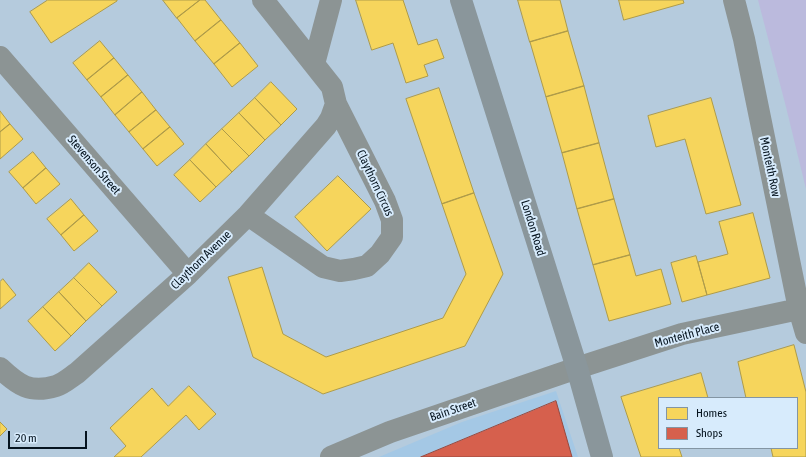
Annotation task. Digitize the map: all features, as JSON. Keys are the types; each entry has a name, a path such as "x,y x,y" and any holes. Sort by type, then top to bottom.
{"main road":[{"name":"London Road","path":"461,0 577,368 602,457"}],"street":[{"path":"263,0 332,88 336,104"},
{"path":"314,64 331,0"},
{"name":"Monteith Row","path":"734,0 744,39 799,309 806,333"},
{"name":"Stevenson Street","path":"0,57 188,274"},
{"name":"Claythorn Avenue","path":"0,368 12,379 25,387 37,389 57,386 77,373 188,274 248,215 326,126 331,118 336,104"},
{"name":"Claythorn Circus","path":"248,215 323,267 340,271 354,269 367,266 380,254 392,237 392,220 385,201 336,104"},
{"name":"Monteith Place","path":"577,368 682,334 799,309"},
{"name":"Bain Street","path":"332,457 390,432 577,368"}],"shaded area":[{"path":"758,0 806,0 806,189 786,107"},
{"path":"556,391 578,457 379,457 462,422"}],"building: Homes":[{"path":"48,0 117,1 51,43 30,12"},
{"path":"163,0 200,0 177,18"},
{"path":"200,0 205,0 221,20 195,41 177,18"},
{"path":"356,0 403,0 418,45 437,39 444,58 424,65 428,76 406,83 393,43 372,50"},
{"path":"518,0 560,0 568,31 530,42"},
{"path":"619,0 683,0 684,3 624,20"},
{"path":"221,20 240,43 214,64 195,41"},
{"path":"568,31 584,86 546,97 530,42"},
{"path":"100,41 114,58 87,80 73,63"},
{"path":"240,43 258,66 232,87 214,64"},
{"path":"114,58 128,75 101,97 87,80"},
{"path":"128,75 142,92 115,115 101,97"},
{"path":"271,82 297,109 281,125 255,98"},
{"path":"584,86 599,143 562,153 546,97"},
{"path":"439,88 474,193 442,204 406,99"},
{"path":"142,92 156,110 129,132 115,115"},
{"path":"255,98 281,125 265,140 239,113"},
{"path":"711,98 741,205 706,214 685,139 656,147 648,116"},
{"path":"156,110 170,127 143,149 129,132"},
{"path":"0,111 10,124 0,132"},
{"path":"239,113 265,140 249,156 222,129"},
{"path":"10,124 23,139 0,159 0,132"},
{"path":"170,127 184,144 157,166 143,149"},
{"path":"222,129 249,156 232,172 206,144"},
{"path":"599,143 614,199 577,209 562,153"},
{"path":"206,144 232,172 216,187 190,160"},
{"path":"33,152 46,168 23,188 9,172"},
{"path":"190,160 216,187 200,202 174,175"},
{"path":"46,168 60,184 36,204 23,188"},
{"path":"338,176 371,209 327,251 295,217"},
{"path":"474,193 503,274 465,346 323,394 253,357 228,277 262,267 283,334 326,357 443,318 466,274 442,204"},
{"path":"71,199 84,215 61,235 47,219"},
{"path":"614,199 630,255 593,265 577,209"},
{"path":"753,213 770,278 707,295 698,262 728,254 719,222"},
{"path":"84,215 98,231 74,251 61,235"},
{"path":"630,255 636,276 661,269 671,304 609,321 593,265"},
{"path":"696,256 707,295 682,302 671,263"},
{"path":"89,263 117,292 102,306 74,278"},
{"path":"74,278 102,306 86,321 59,292"},
{"path":"3,279 16,295 0,309 0,282"},
{"path":"59,292 86,321 71,336 43,307"},
{"path":"43,307 71,336 55,351 28,321"},
{"path":"794,345 806,392 806,457 773,457 771,449 798,449 798,397 746,397 738,362"},
{"path":"701,373 708,397 658,397 658,449 679,449 682,457 641,457 621,397"},
{"path":"189,386 216,414 199,430 186,415 141,457 114,457 126,446 110,428 152,388 168,406"},
{"path":"0,422 7,429 0,436"}],"building: Shops":[{"path":"556,401 572,457 421,457"}]}
